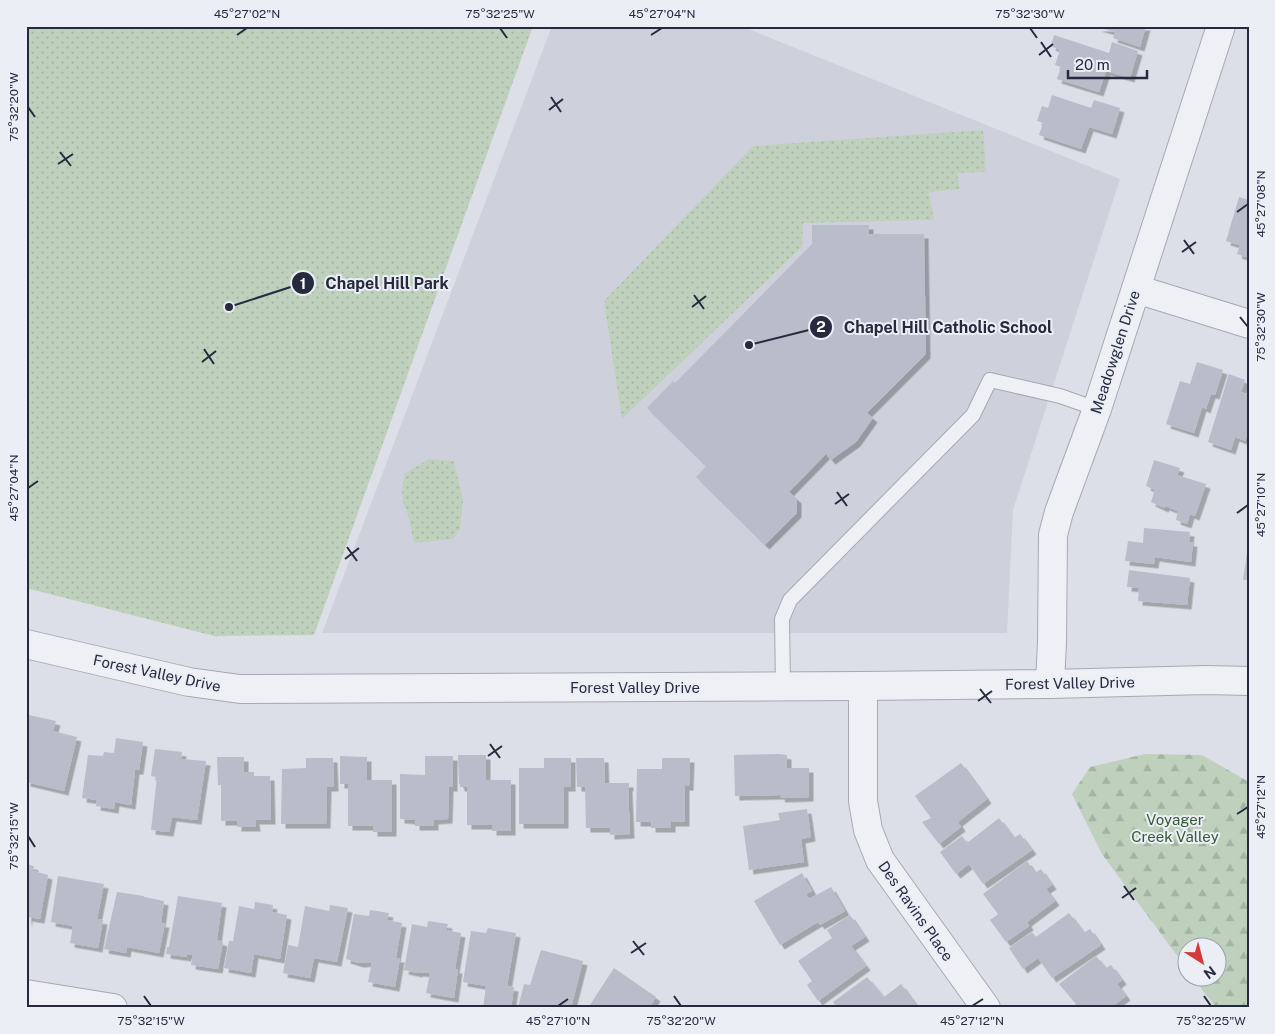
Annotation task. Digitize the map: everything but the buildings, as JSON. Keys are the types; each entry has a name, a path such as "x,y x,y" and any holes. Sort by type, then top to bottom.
{"street":[{"name":"Meadowglen Drive","path":"1050,684 1053,535 1059,512 1097,409 1221,26"},
{"path":"1136,289 1249,324"},
{"name":"Forest Valley Drive","path":"26,644 190,682 240,689 863,686 1206,680 1249,681"},
{"name":"Des Ravins Place","path":"863,686 863,802 868,830 880,860 986,1008"},
{"path":"26,994 113,1008"}],"lane":[{"path":"783,686 782,619 790,600 973,415 990,380 1060,396 1097,409"}],"shaded area":[{"path":"552,26 741,26 1120,179 1013,510 1007,633 322,633"}],"green space":[{"path":"26,26 533,26 314,635 218,637 26,588"},
{"path":"983,130 986,172 957,173 960,189 929,192 934,220 803,223 802,247 622,419 604,301 753,146"},
{"path":"429,459 454,461 463,500 460,529 453,539 414,543 408,515 403,503 402,488 405,473"},
{"name":"Voyager Creek Valley","path":"1145,754 1202,755 1249,782 1249,1008 1216,1008 1200,986 1228,986 1228,936 1178,936 1178,957 1102,854 1072,794 1090,767"}],"place":[{"name":"Chapel Hill Park","path":"229,307"},
{"name":"Chapel Hill Catholic School","path":"749,345"}]}
